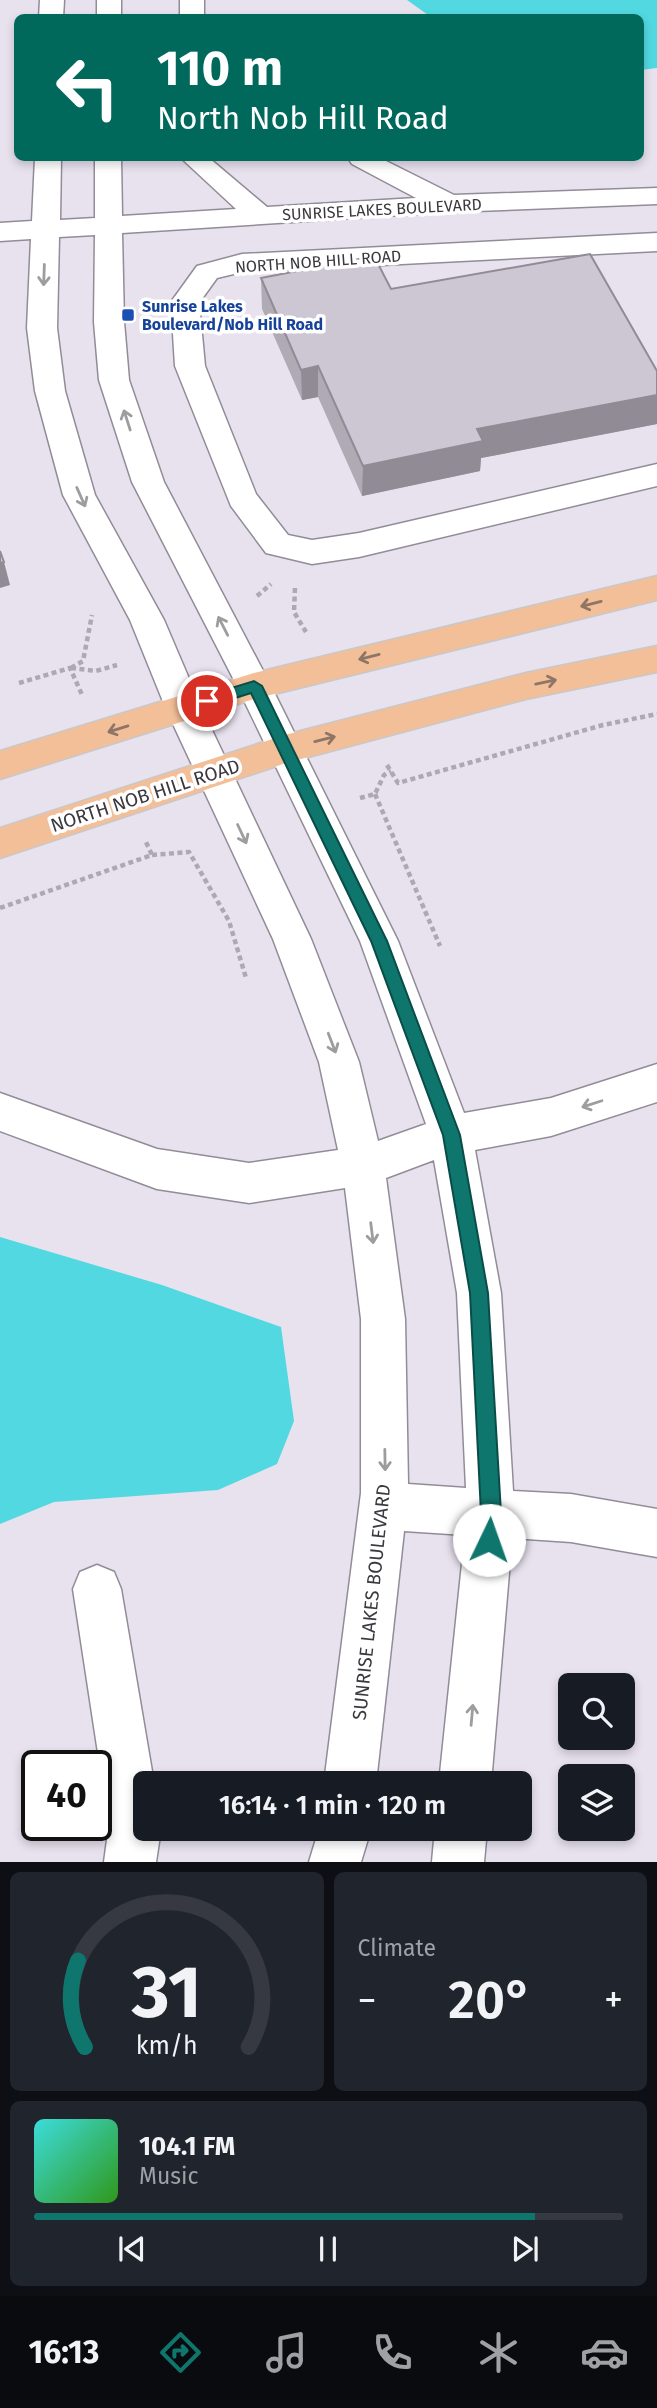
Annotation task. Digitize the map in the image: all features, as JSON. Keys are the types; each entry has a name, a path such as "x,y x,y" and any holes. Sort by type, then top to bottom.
{"main road":[{"path":"0,765 254,686 657,588"},
{"name":"NORTH NOB HILL ROAD","path":"0,843 285,749 526,686 657,659"}],"street":[{"name":"SUNRISE LAKES BOULEVARD","path":"48,161 42,328 50,391 79,495 147,620 184,709 306,976 339,1062 363,1166 383,1320 383,1506 351,1771"},
{"path":"108,161 107,225 114,380 148,482 254,686 379,941 451,1135 479,1293 491,1513 466,1771"},
{"path":"197,161 262,217"},
{"path":"367,161 449,204"},
{"name":"SUNRISE LAKES BOULEVARD","path":"46,227 262,217 449,204 657,196"},
{"path":"0,232 46,227"},
{"name":"NORTH NOB HILL ROAD","path":"657,242 242,263 207,272 185,302 190,366 242,498 278,545 312,552 359,545 657,475"},
{"path":"0,1112 157,1169 249,1183 363,1166 451,1135 551,1117 657,1083"},
{"path":"383,1506 571,1518 657,1533"},
{"path":"97,1589 135,1825 130,1862"},
{"path":"335,1862 341,1841"},
{"path":"458,1862 460,1841"}],"path":[{"path":"70,668 83,661 92,615 90,604"},
{"path":"398,783 603,725 657,714"},
{"path":"374,794 440,946"},
{"path":"152,855 189,852 229,921 246,978"}],"water":[{"path":"407,0 657,0 657,68 644,70 644,14 427,14"},
{"path":"0,1237 162,1285 281,1327 294,1421 277,1464 218,1490 54,1502 0,1524"}],"building":[{"path":"590,254 657,371 657,395 477,429 483,441 363,466 318,366 301,370 261,278 374,256 391,289"}],"place":[{"name":"Sunrise Lakes Boulevard/Nob Hill Road","path":"128,315"}],"route":[{"path":"207,701 254,686 379,941 451,1135 479,1293 491,1513 489,1540"}]}
